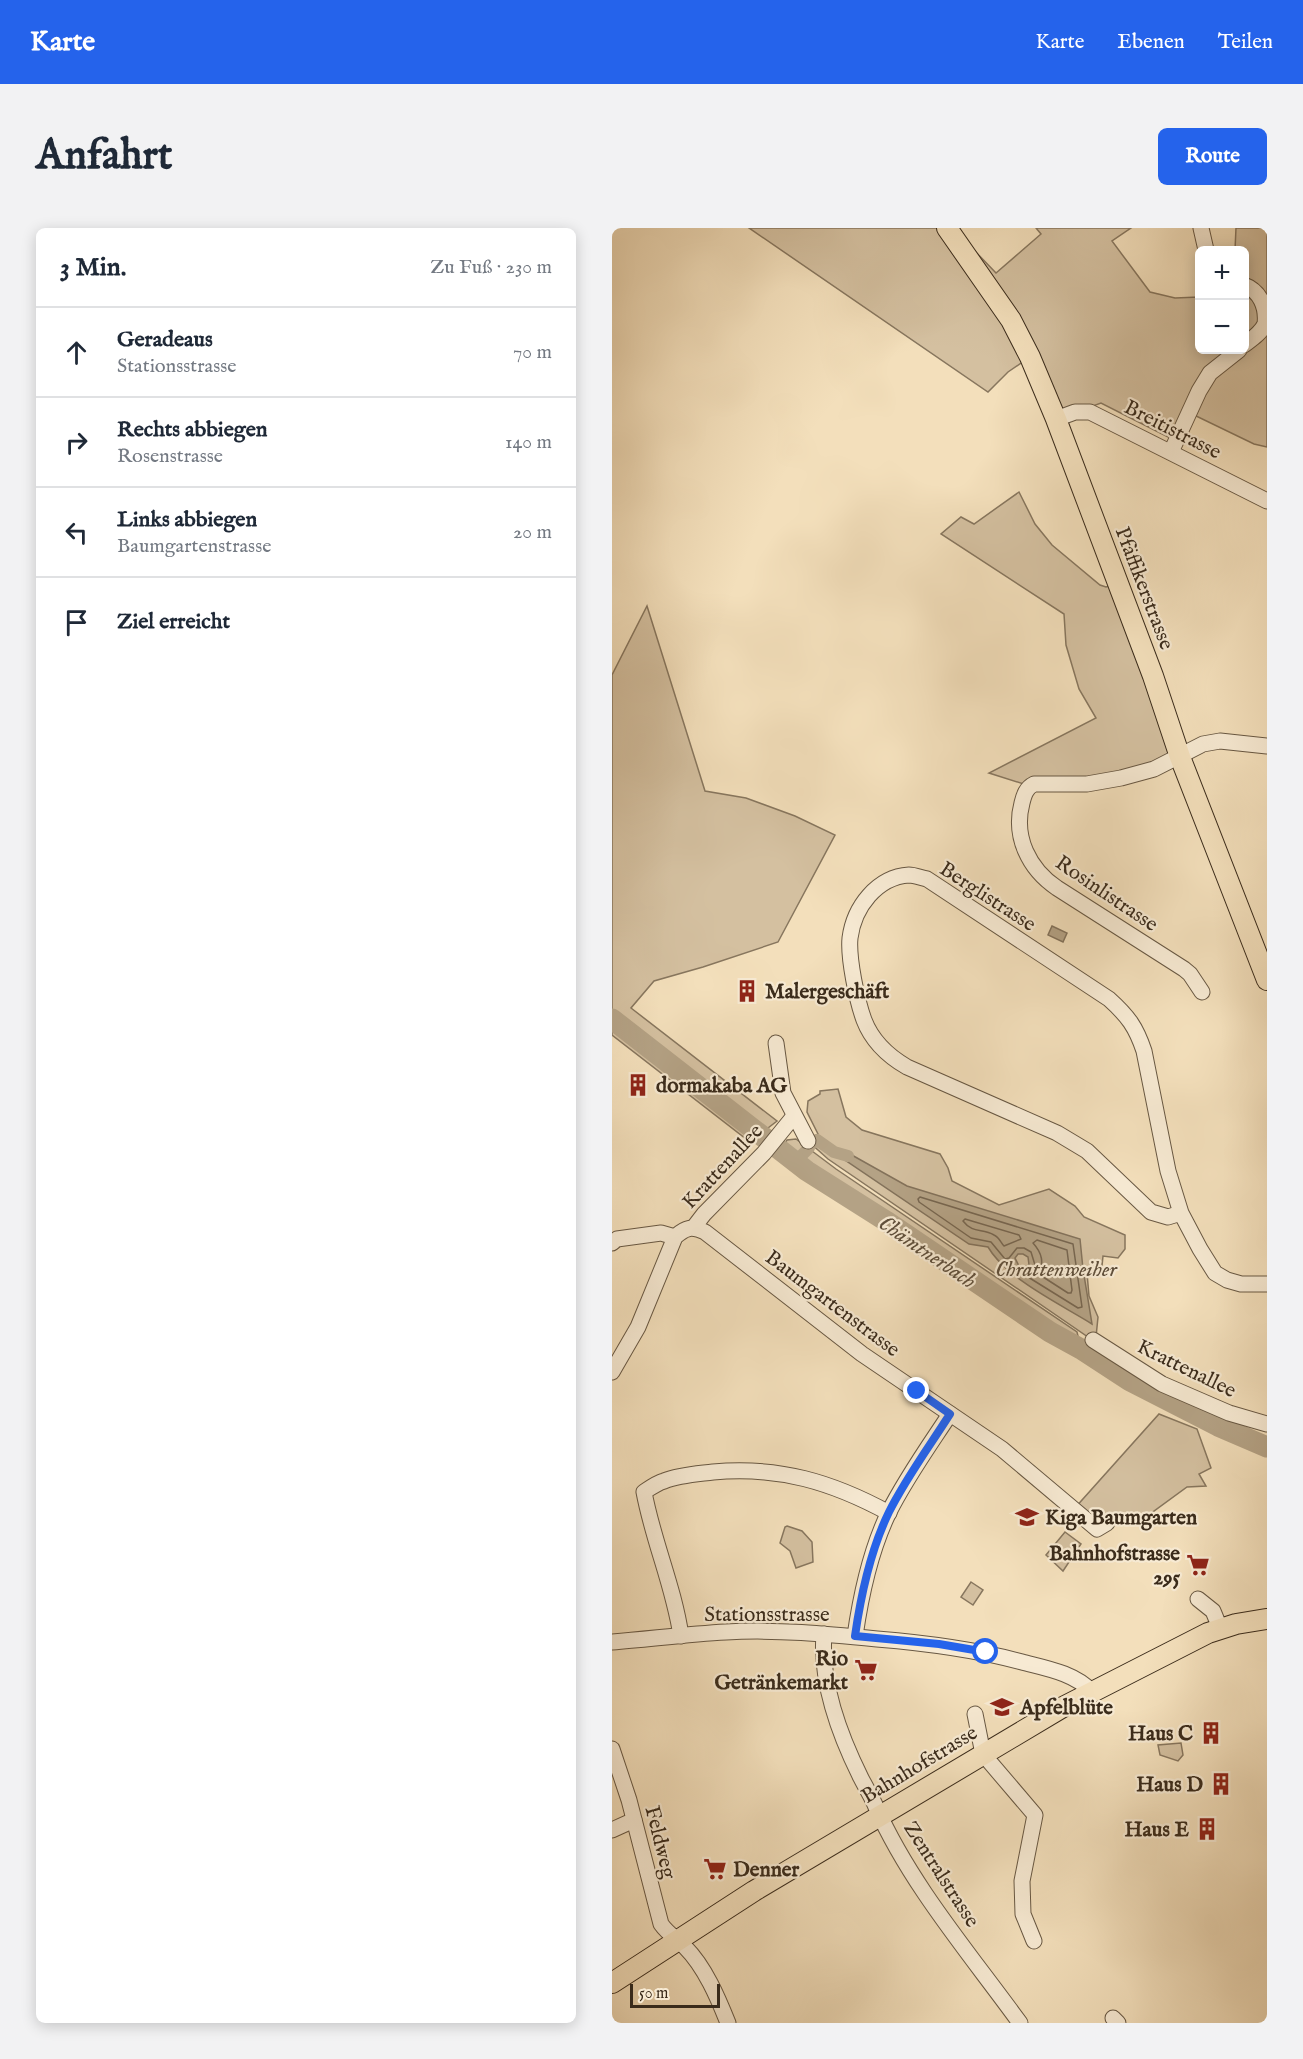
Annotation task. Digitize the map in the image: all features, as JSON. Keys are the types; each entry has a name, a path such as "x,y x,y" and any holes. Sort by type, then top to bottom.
{"main road":[{"name":"Pfäffikerstrasse","path":"947,228 1011,320 1030,357 1056,419 1153,676 1180,757 1267,980"},
{"name":"Bahnhofstrasse","path":"612,1983 676,1940 879,1816 1092,1692 1220,1628 1267,1618"}],"street":[{"path":"1201,228 1205,246"},
{"path":"1249,288 1263,299 1267,317 1262,330 1249,341"},
{"path":"1171,453 1199,391 1210,374 1234,354"},
{"name":"Breitistrasse","path":"1056,419 1075,412 1090,412 1267,501"},
{"path":"1180,757 1203,744 1220,741 1267,746"},
{"name":"Rosinlistrasse","path":"1180,757 1154,769 1102,782 1034,784 1024,794 1020,829 1028,859 1048,882 1184,969 1202,992"},
{"name":"Berglistrasse","path":"1181,1213 1168,1217 1151,1212 1087,1151 1057,1133 907,1067 893,1059 877,1043 864,1021 852,970 850,937 858,914 871,892 890,879 911,874 927,879 1109,999 1127,1015 1139,1035 1144,1052 1168,1172 1181,1213 1215,1273 1241,1284 1267,1284"},
{"path":"776,1043 783,1093 808,1141"},
{"name":"Krattenallee","path":"694,1227 765,1153 794,1116"},
{"path":"612,1372 638,1327 675,1237 684,1229 694,1227"},
{"name":"Baumgartenstrasse","path":"694,1227 705,1232 862,1354 1002,1449 1097,1528 1107,1523"},
{"path":"612,1243 617,1239 661,1233 675,1237"},
{"name":"Krattenallee","path":"1093,1340 1162,1384 1229,1413 1267,1424"},
{"path":"855,1636 866,1577 889,1514 950,1414"},
{"path":"681,1636 678,1616 648,1516 644,1492 664,1480 693,1474 735,1470 802,1476 858,1497 889,1514"},
{"path":"1198,1599 1213,1611 1220,1628"},
{"name":"Stationsstrasse","path":"612,1642 765,1632 855,1636 939,1644 986,1652 1035,1665 1084,1682 1092,1692"},
{"name":"Zentralstrasse","path":"824,1634 823,1651 836,1716 879,1816 906,1866 1020,2023"},
{"path":"975,1714 983,1754 1035,1815 1022,1881 1023,1914 1034,1941"},
{"name":"Feldweg","path":"612,1749 634,1820 661,1924 686,1948 708,1979 728,2023"},
{"path":"612,1830 634,1820"}],"shaded area":[{"path":"749,228 958,228 971,247 996,273 1041,234 1036,228 1131,228 1112,241 1150,292 1175,298 1195,297 1195,354 1249,354 1249,246 1235,246 1236,228 1267,228 1267,447 1254,444 1190,413 1176,441 1101,403 1056,419 1030,357 1008,372 988,392"},
{"path":"1019,492 1035,524 1052,545 1100,585 1106,587 1118,584 1180,757 1154,769 1030,786 989,773 1096,718 1079,689 1066,645 1064,614 941,534 961,517 974,524"},
{"path":"647,606 705,791 746,798 795,816 835,835 778,942 654,981 631,1008 777,1121 750,1142 612,1035 612,675"},
{"path":"838,1089 846,1117 862,1130 940,1154 952,1181 999,1205 1049,1189 1075,1206 1084,1217 1125,1235 1125,1249 1118,1258 1103,1256 1102,1266 1087,1273 1089,1296 1098,1317 1096,1337 1088,1337 828,1159 808,1141 818,1134 807,1112 808,1101 820,1094 820,1091"},
{"path":"796,1139 836,1169 1077,1332 1081,1349 1015,1310 780,1150 787,1140"},
{"path":"1159,1414 1197,1429 1211,1468 1199,1474 1206,1486 1187,1487 1143,1519 1129,1515 1119,1516 1097,1529 1074,1509"},
{"path":"787,1526 802,1531 812,1542 813,1562 796,1568 790,1551 780,1543"},
{"path":"1065,1532 1081,1544 1063,1571 1046,1555"},
{"path":"971,1582 983,1590 973,1605 961,1597"},
{"path":"1181,1743 1183,1755 1178,1761 1160,1755 1158,1745"}],"water":[{"path":"1052,926 1067,933 1063,942 1048,935"},
{"name":"Chrattenweiher","path":"850,1154 907,1186 1080,1239 1092,1324 1021,1280 997,1259 988,1247 969,1244 845,1160","holes":["1018,1254 1028,1257 1029,1265 1025,1267 1019,1266 1015,1258"]}],"waterway":[{"name":"Chämtnerbach","path":"612,1019 807,1171 886,1221 1050,1332 1130,1381 1218,1426 1267,1447"},
{"path":"815,1142 817,1140 834,1152 848,1156"},
{"path":"795,1162 809,1148"}],"place":[{"name":"Malergeschäft","path":"747,991"},
{"name":"dormakaba AG","path":"638,1085"},
{"name":"Kiga Baumgarten","path":"1027,1517"},
{"name":"Bahnhofstrasse 295","path":"1198,1565"},
{"name":"Rio Getränkemarkt","path":"866,1670"},
{"name":"Apfelblüte","path":"1002,1707"},
{"name":"Haus C","path":"1211,1733"},
{"name":"Haus D","path":"1221,1784"},
{"name":"Haus E","path":"1207,1829"},
{"name":"Denner","path":"715,1869"}],"route":[{"path":"917,1391 950,1414 889,1514 866,1577 855,1636 939,1644 986,1652"}]}
